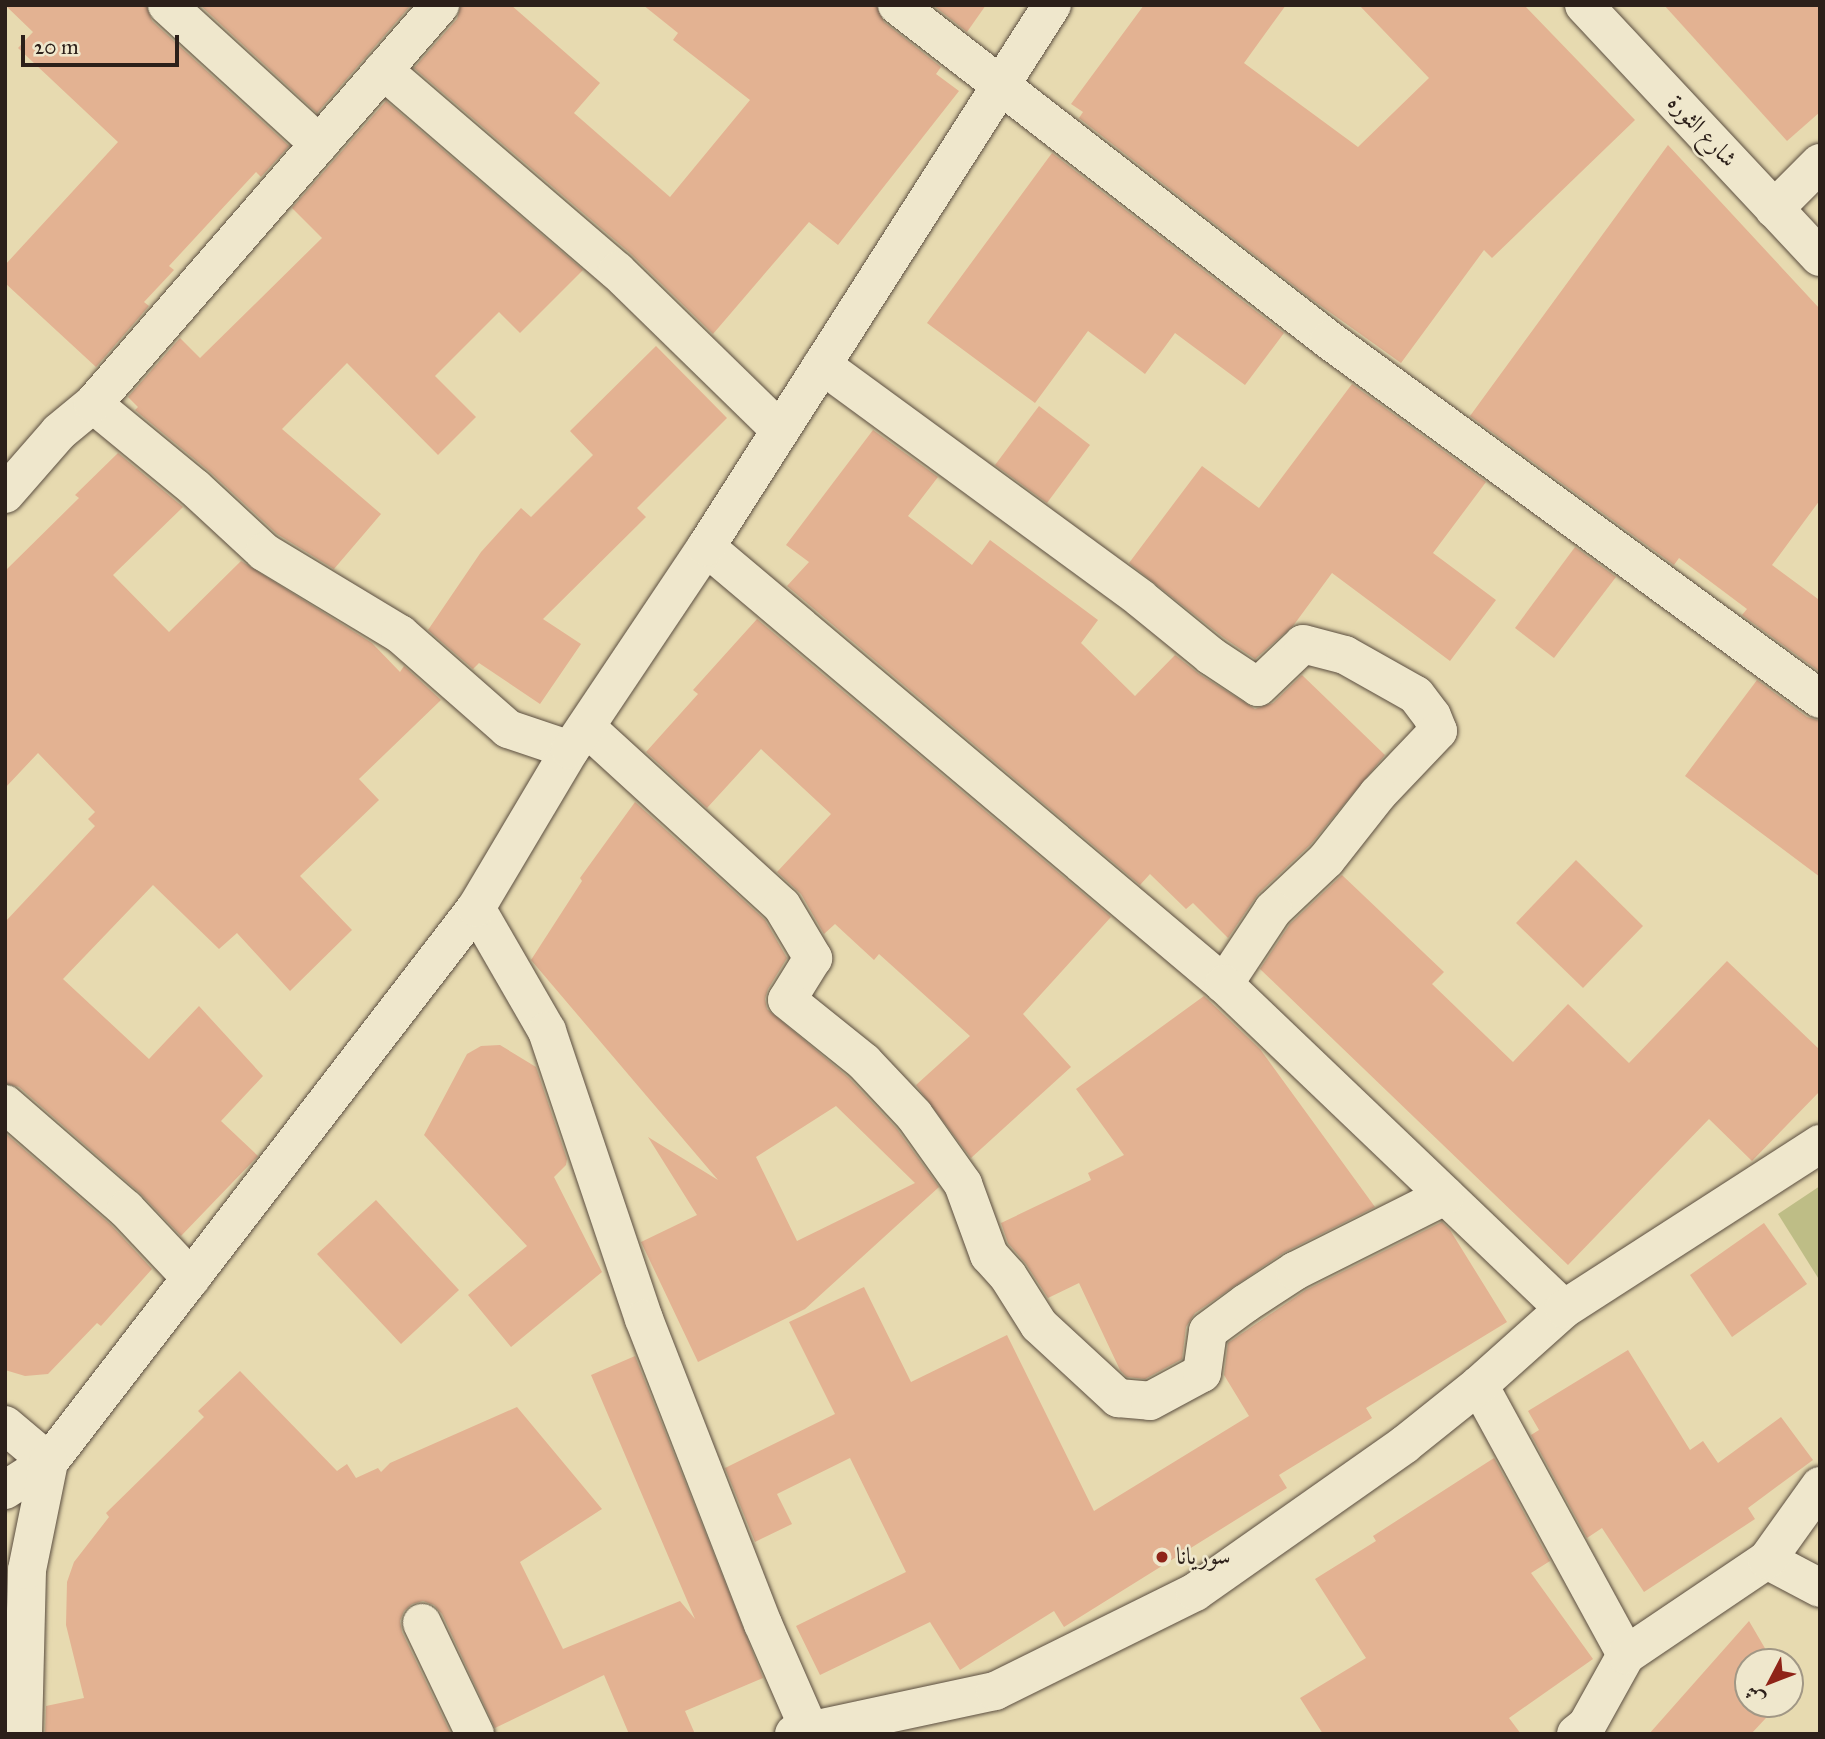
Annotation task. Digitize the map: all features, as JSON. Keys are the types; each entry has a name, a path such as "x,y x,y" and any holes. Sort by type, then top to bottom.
{"street":[{"path":"167,5 319,144"},
{"path":"5,494 59,432 93,404 440,5"},
{"path":"897,5 1329,340 1820,699"},
{"path":"5,1490 49,1462 476,908 578,739 706,547 1052,5"},
{"name":"شارع الثورة","path":"1584,5 1820,257"},
{"path":"383,70 617,271 780,430"},
{"path":"1774,209 1820,163"},
{"path":"822,365 1140,598 1211,656 1258,687 1303,644 1345,655 1416,695 1432,716 1438,731 1378,794 1326,860 1273,910 1224,984"},
{"path":"93,404 195,488 264,552 400,634 508,729 578,739 782,906 813,958 786,1000 864,1062 914,1115 963,1184 989,1255 1008,1276 1039,1325 1118,1398 1150,1401 1202,1373 1208,1331 1246,1303 1295,1271 1445,1196"},
{"path":"706,547 1224,984 1564,1309"},
{"path":"476,908 547,1031 644,1319 805,1732 995,1691 1195,1592 1404,1445 1479,1385 1564,1309 1820,1143"},
{"path":"5,1104 126,1209 191,1278"},
{"path":"1479,1385 1626,1656"},
{"path":"5,1425 49,1462"},
{"path":"23,1734 27,1570 49,1462"},
{"path":"1586,1731 1626,1656 1767,1560 1820,1486"},
{"path":"1767,1560 1820,1588"},
{"path":"422,1623 475,1734"}],"shaded area":[{"path":"1820,1186 1820,1281 1778,1214"}],"building":[{"path":"5,5 146,5 152,21 289,146 261,177 256,172 169,266 174,270 144,302 149,306 96,367 5,283 5,265 118,142 18,48 33,32"},
{"path":"200,5 411,5 317,113"},
{"path":"461,5 511,5 600,83 574,113 670,197 750,100 673,40 678,33 643,5 876,5 884,22 941,67 936,74 959,91 838,245 809,222 713,334 631,254 414,68 457,19"},
{"path":"933,5 986,5 967,32"},
{"path":"1144,5 1286,5 1244,63 1358,147 1429,78 1359,5 1524,5 1635,120 1492,258 1484,250 1401,363 1310,298 1079,118 1083,112 1071,104"},
{"path":"1664,5 1820,5 1820,112 1787,141"},
{"path":"386,101 583,270 520,333 499,312 435,376 476,417 438,455 347,363 282,429 381,514 334,569 277,534 210,472 135,410 138,407 128,397 180,338 200,358 322,238 292,208"},
{"path":"1668,145 1820,309 1820,500 1772,565 1818,599 1820,596 1820,672 1742,615 1747,609 1679,558 1674,565 1470,416"},
{"path":"1052,153 1284,333 1245,385 1175,333 1145,374 1088,331 1035,403 927,323"},
{"path":"656,346 727,418 637,508 646,517 543,619 581,644 540,704 479,663 473,669 428,630 481,552 521,508 531,517 593,455 570,431"},
{"path":"1352,384 1486,482 1433,553 1496,600 1450,661 1332,573 1293,626 1255,659 1129,563 1202,466 1259,508"},
{"path":"1039,406 1090,445 1047,503 995,465"},
{"path":"873,430 938,477 908,516 972,565 990,540 1098,620 1081,643 1135,696 1175,655 1199,674 1255,709 1273,703 1302,675 1385,755 1310,845 1258,894 1228,938 1193,903 1186,909 1150,874 1140,885 787,586 809,562 786,545"},
{"path":"118,453 183,507 113,575 169,632 241,561 372,643 400,672 404,666 441,700 359,779 379,800 300,876 352,930 290,991 237,933 219,949 153,885 63,979 149,1059 199,1006 263,1076 221,1121 258,1156 181,1236 140,1193 19,1087 5,1083 5,922 95,826 88,819 95,812 38,753 5,788 5,571 79,498 75,495"},
{"path":"1575,547 1616,577 1554,658 1515,628"},
{"path":"757,619 1111,917 1023,1014 1071,1067 971,1158 916,1085 970,1036 879,954 874,960 835,924 824,934 801,894 777,872 831,814 761,749 707,808 646,752 698,694 693,690"},
{"path":"1757,680 1807,717 1820,721 1820,877 1685,776"},
{"path":"635,802 765,920 787,958 768,989 765,999 767,1009 849,1078 897,1129 939,1187 805,1309 698,1362 641,1242 697,1215 648,1137 718,1180 531,960 582,881 580,878","holes":["836,1106 915,1183 797,1241 756,1157"]},
{"path":"1576,860 1643,926 1583,988 1516,923"},
{"path":"1342,875 1444,972 1432,984 1513,1062 1568,1004 1629,1063 1727,961 1820,1050 1820,1091 1752,1161 1709,1119 1568,1265 1260,969 1290,924"},
{"path":"1204,996 1260,1049 1375,1207 1283,1253 1195,1313 1186,1327 1182,1359 1145,1379 1127,1377 1120,1370 1079,1283 1048,1298 1026,1264 1008,1243 1001,1223 1091,1180 1088,1173 1124,1155 1076,1089"},
{"path":"500,1045 536,1067 567,1159 566,1165 554,1177 602,1272 511,1347 468,1295 527,1246 424,1135 467,1054 481,1046"},
{"path":"5,1133 111,1225 152,1269 101,1326 97,1323 48,1374 25,1376 5,1370"},
{"path":"376,1200 459,1290 401,1344 317,1254"},
{"path":"1442,1222 1450,1230 1507,1322 1366,1408 1372,1418 1279,1475 1287,1488 1064,1627 1054,1611 960,1670 930,1622 820,1675 796,1626 906,1572 850,1458 777,1494 792,1524 755,1542 725,1468 835,1414 789,1322 864,1287 911,1382 1007,1335 1094,1511 1249,1416 1224,1375 1228,1343 1306,1290"},
{"path":"1764,1223 1807,1284 1732,1337 1690,1275"},
{"path":"1628,1350 1690,1450 1703,1441 1718,1463 1781,1417 1813,1460 1748,1508 1755,1519 1644,1592 1602,1528 1587,1538 1531,1435 1539,1430 1528,1411"},
{"path":"635,1356 763,1678 685,1711 695,1734 629,1734 604,1675 495,1728 442,1614 434,1605 423,1601 412,1604 404,1611 400,1621 402,1632 451,1734 45,1734 46,1706 84,1698 66,1625 67,1582 74,1562 109,1517 106,1513 204,1417 198,1411 240,1371 337,1471 347,1464 356,1478 378,1468 381,1472 390,1463 517,1407 602,1509 520,1562 563,1649 680,1601 695,1619 591,1375"},
{"path":"1494,1458 1550,1561 1531,1573 1593,1659 1509,1718 1521,1734 1323,1734 1300,1698 1366,1658 1315,1579 1376,1541 1373,1536"},
{"path":"1749,1621 1765,1648 1734,1648 1734,1718 1766,1718 1751,1734 1649,1734"}],"place":[{"name":"سوريانا","path":"1162,1557"}]}
